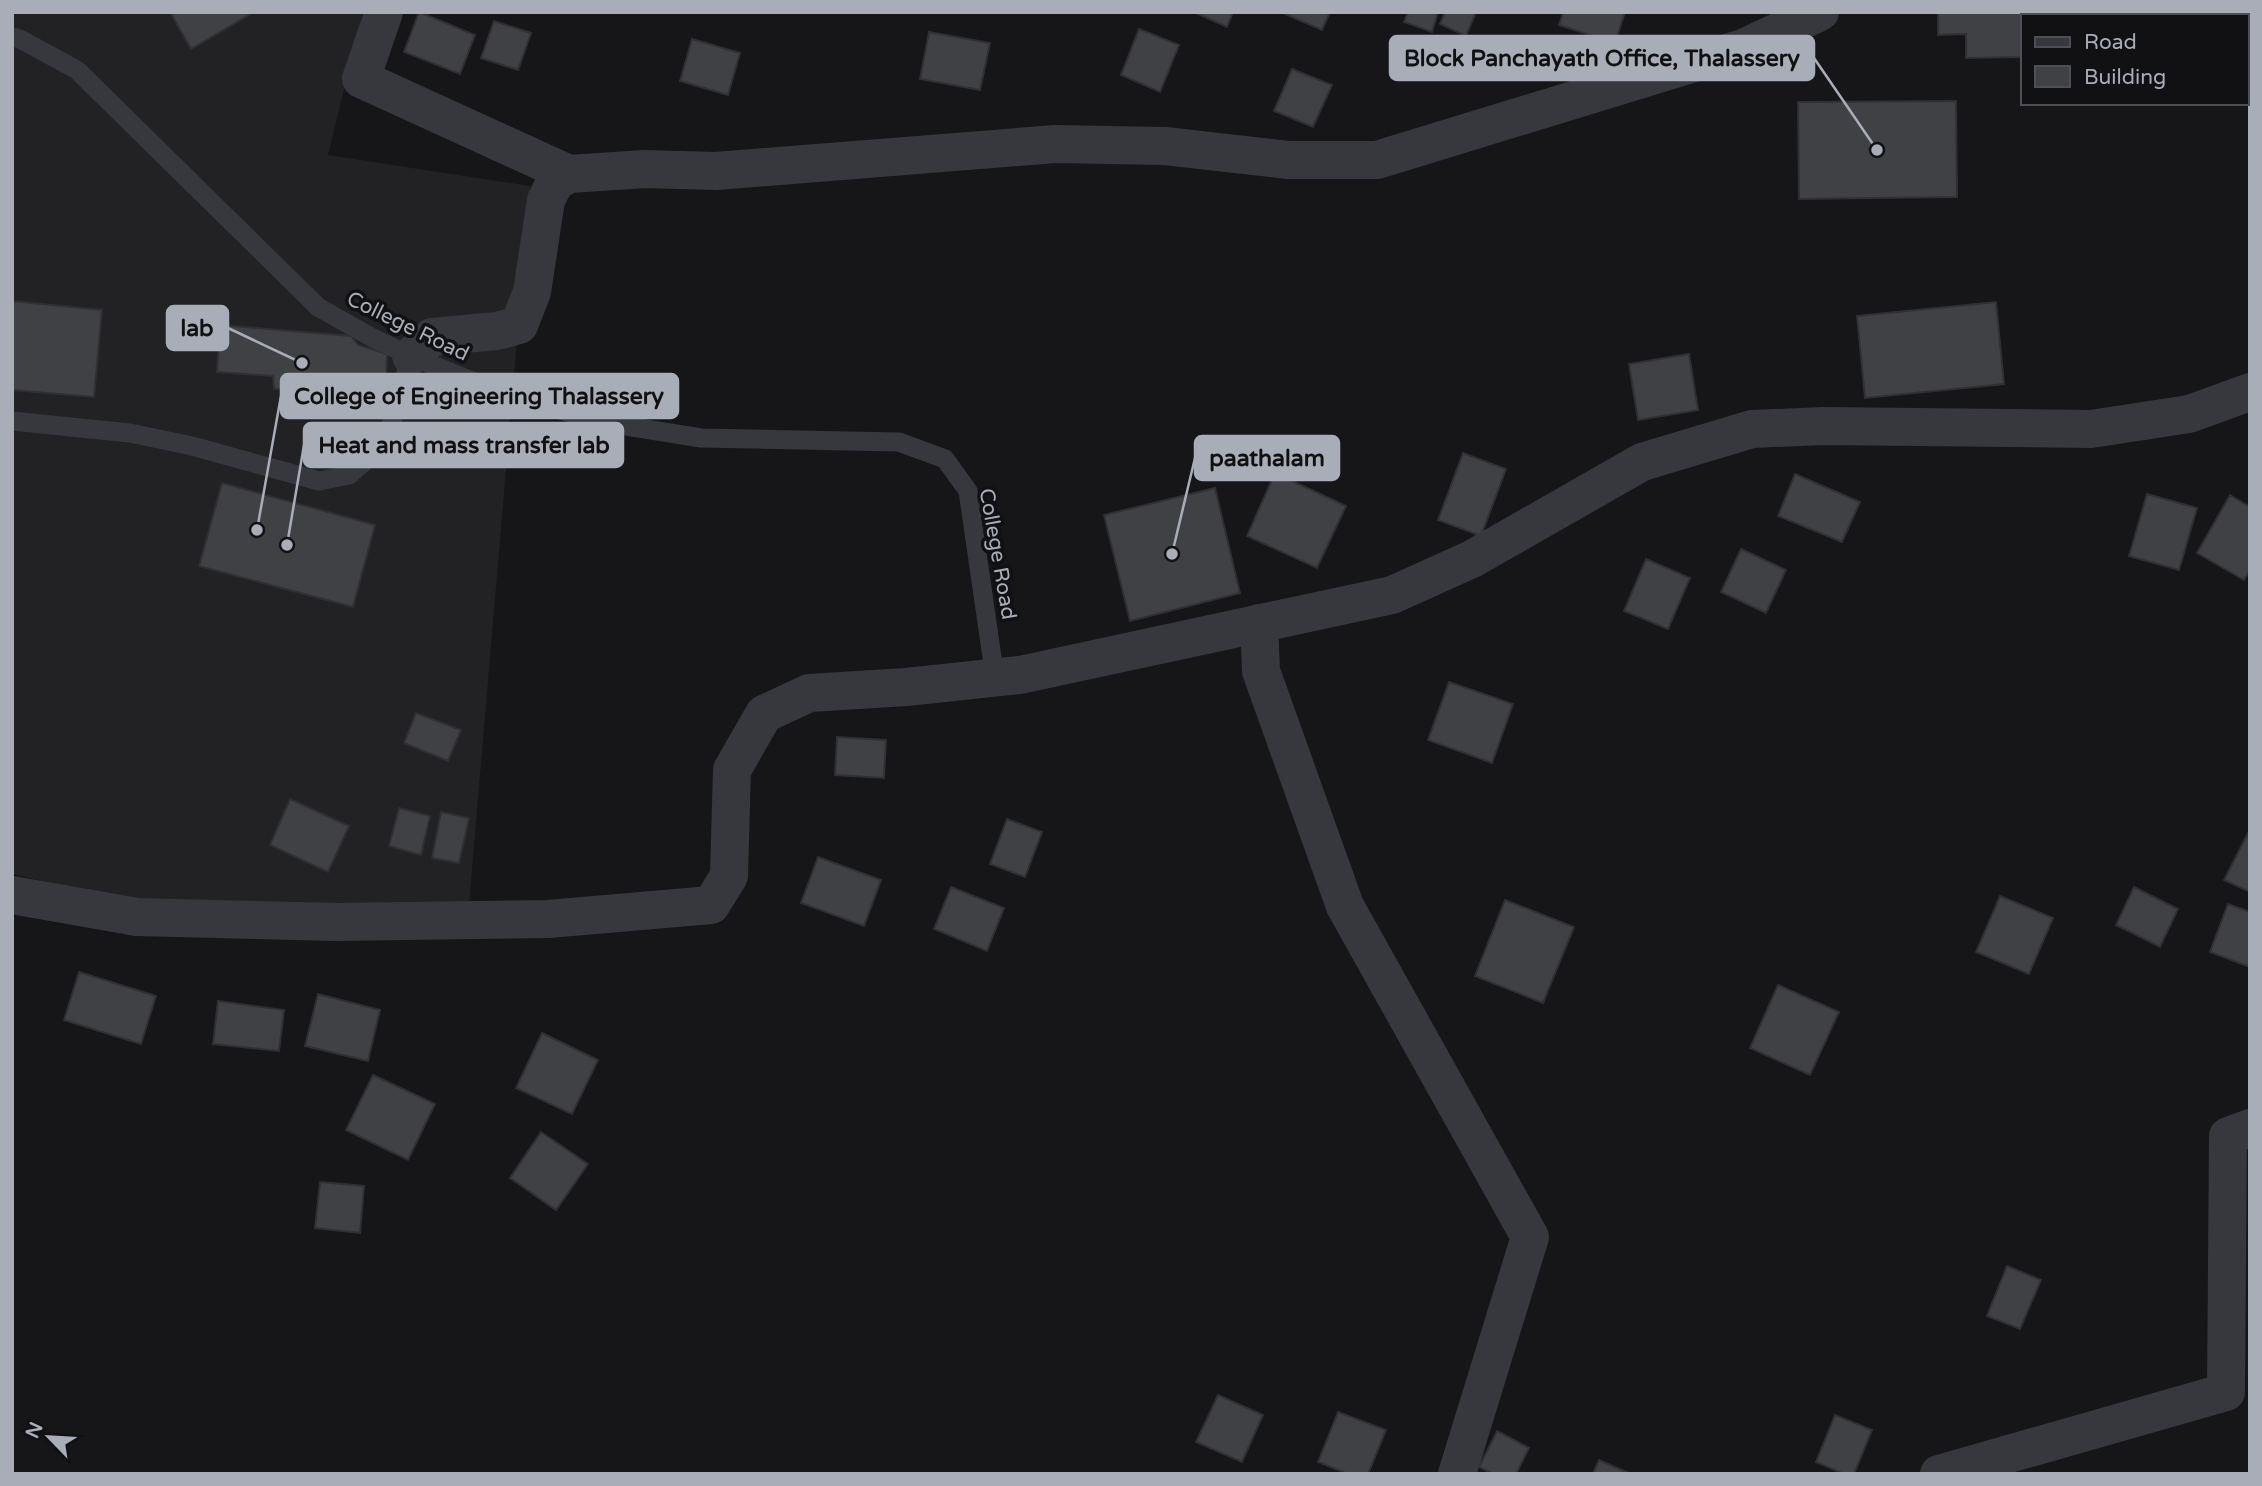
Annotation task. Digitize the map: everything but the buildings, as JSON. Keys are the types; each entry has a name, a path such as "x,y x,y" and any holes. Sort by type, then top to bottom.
{"street":[{"path":"384,12 361,79 569,174"},
{"path":"411,356 432,337 497,331 519,325 532,292 546,200 555,182 569,174 645,169 716,171 1055,144 1165,146 1288,160 1377,160 1743,48 1820,12"},
{"path":"12,895 136,917 337,922 548,919 711,905 729,876 732,771 764,714 809,693 1020,676 1392,595 1472,559 1642,462 1752,429 1824,426 2091,429 2189,414 2250,392"},
{"path":"1259,623 1261,671 1345,906 1530,1237 1457,1474"},
{"path":"1939,1474 2227,1392 2228,1136 2250,1128"}],"lane":[{"name":"College Road","path":"12,37 77,70 318,307 411,356 541,405 614,424 701,438 899,442 945,459 968,491 995,678"},
{"path":"12,421 130,433 191,446 319,481 349,475 372,455 391,425 411,356"}],"shaded area":[{"path":"12,12 363,12 328,155 530,186 469,905 138,903 12,874"}],"place":[{"name":"Block Panchayath Office, Thalassery","path":"1877,150"},
{"name":"lab","path":"302,363"},
{"name":"College of Engineering Thalassery","path":"257,530"},
{"name":"Heat and mass transfer lab","path":"287,545"},
{"name":"paathalam","path":"1172,554"}]}
